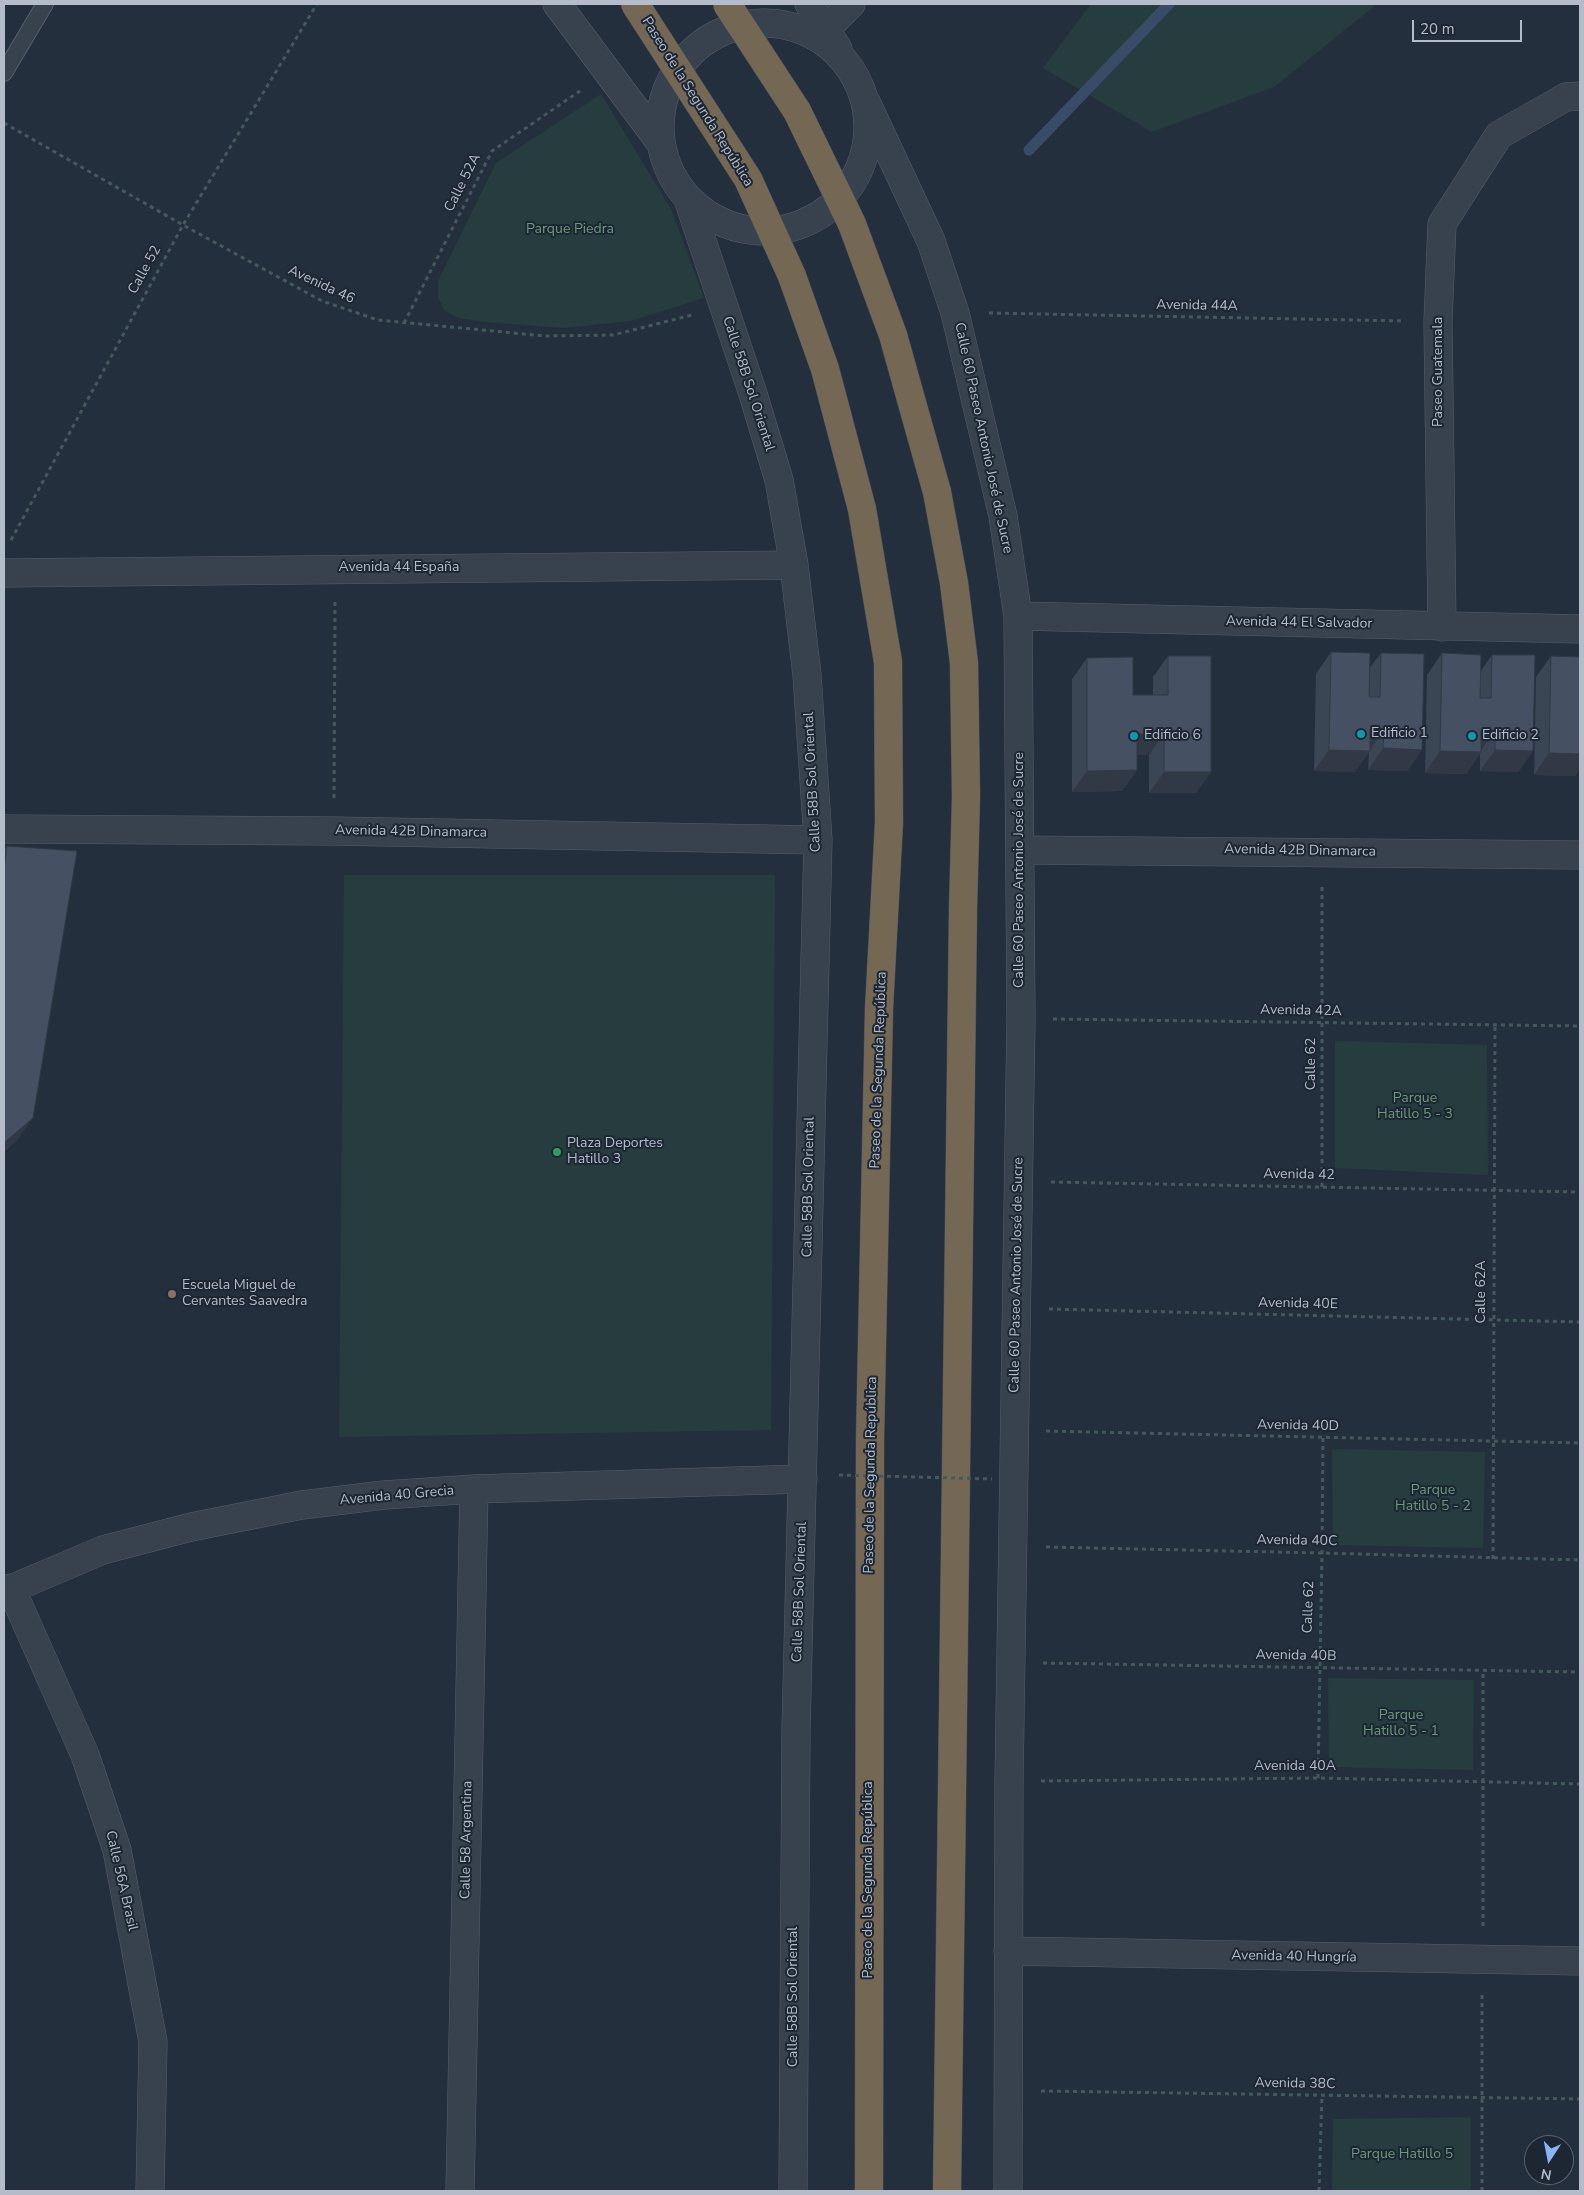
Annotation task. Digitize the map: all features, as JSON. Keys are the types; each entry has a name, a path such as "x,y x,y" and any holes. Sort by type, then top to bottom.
{"highway":[{"name":"Paseo de la Segunda República","path":"635,4 748,179 792,276 826,369 862,509 888,662 889,822 880,1009 870,1439 868,2191"},
{"path":"727,4 797,111 852,224 893,335 937,492 954,583 964,663 966,797 947,2191"}],"street":[{"path":"557,4 660,142 671,176 688,199 712,218 740,229 771,232 801,225 827,211 849,189 863,162 869,132 866,102"},
{"path":"809,4 851,69"},
{"path":"826,29 851,4"},
{"path":"660,142 661,108 673,74 696,48 726,29 761,23 796,28 827,44 851,69"},
{"name":"Calle 60 Paseo Antonio José de Sucre","path":"851,69 931,241 956,313 1003,516 1018,616 1021,1019 1015,1308 1012,1663"},
{"name":"Paseo Guatemala","path":"1442,626 1438,322 1442,224 1499,135 1566,97 1580,96"},
{"name":"Calle 58B Sol Oriental","path":"688,199 779,480 794,565 807,675 818,840 796,1729 793,2191"},
{"name":"Avenida 44 España","path":"4,573 335,568 794,565"},
{"name":"Avenida 44 El Salvador","path":"1018,616 1580,629"},
{"name":"Avenida 42B Dinamarca","path":"4,829 333,831 818,840"},
{"name":"Avenida 42B Dinamarca","path":"1020,850 1322,851 1580,855"},
{"name":"Avenida 40 Grecia","path":"8,1590 104,1550 191,1527 302,1506 384,1495 474,1489 803,1479"},
{"name":"Calle 58 Argentina","path":"460,2191 474,1489"},
{"name":"Calle 56A Brasil","path":"8,1590 85,1754 117,1850 154,2042 150,2191"},
{"path":"1008,2191 1009,1781 1012,1663"},
{"name":"Avenida 40 Hungría","path":"1008,1951 1580,1962"}],"lane":[{"path":"4,73 45,4"}],"path":[{"name":"Calle 52","path":"8,545 182,226 317,4"},
{"name":"Calle 52A","path":"404,323 492,151 608,73"},
{"name":"Avenida 46","path":"4,123 182,226 322,301 378,320 545,336 613,335 724,307"},
{"name":"Avenida 44A","path":"956,313 1438,322"},
{"path":"333,831 335,568"},
{"name":"Calle 62","path":"1322,851 1322,1187"},
{"name":"Avenida 42A","path":"1021,1019 1580,1026"},
{"name":"Calle 62A","path":"1493,1559 1495,1025"},
{"name":"Avenida 42","path":"1018,1182 1580,1192"},
{"name":"Avenida 40E","path":"1015,1308 1580,1322"},
{"name":"Avenida 40D","path":"1014,1430 1580,1443"},
{"name":"Calle 62","path":"1318,1778 1323,1437"},
{"path":"840,1475 992,1479"},
{"name":"Avenida 40C","path":"1014,1547 1322,1552 1493,1559 1580,1560"},
{"name":"Avenida 40B","path":"1012,1663 1580,1672"},
{"name":"Avenida 40A","path":"1009,1781 1318,1778 1580,1784"},
{"name":"Avenida 38C","path":"1009,2090 1580,2099"},
{"path":"1319,2191 1322,2095"}],"green space":[{"path":"1091,4 1377,4 1274,87 1152,132 1043,68"},
{"name":"Parque Piedra","path":"601,94 671,209 704,298 631,321 563,328 458,318 444,310 438,297 438,281 496,163"},
{"name":"Plaza Deportes Hatillo 3","path":"344,875 775,875 771,1430 339,1437"},
{"name":"Parque Hatillo 5 - 3","path":"1335,1041 1487,1045 1488,1175 1335,1168"},
{"name":"Parque Hatillo 5 - 2","path":"1332,1449 1485,1452 1483,1548 1333,1545"},
{"name":"Parque Hatillo 5 - 1","path":"1328,1678 1474,1680 1473,1770 1329,1767"},
{"name":"Parque Hatillo 5","path":"1471,2117 1471,2191 1332,2191 1333,2119"}],"building":[{"path":"1331,652 1370,653 1369,697 1380,697 1381,653 1424,654 1422,750 1383,748 1384,730 1370,729 1370,751 1329,750"},
{"path":"1442,653 1481,655 1480,698 1491,698 1492,655 1535,655 1533,751 1495,750 1495,731 1481,731 1481,752 1440,751"},
{"name":"Edificio 6","path":"1168,656 1211,656 1211,772 1164,772 1164,734 1137,734 1137,770 1087,771 1087,658 1133,657 1133,695 1168,695"},
{"path":"1551,656 1580,657 1580,754 1549,753"},
{"path":"7,846 77,851 33,1118 4,1143 4,869"}],"waterway":[{"path":"1029,150 1169,4"}],"place":[{"name":"Edificio 1","path":"1361,734"},
{"name":"Edificio 6","path":"1134,736"},
{"name":"Edificio 2","path":"1472,736"},
{"name":"Plaza Deportes Hatillo 3","path":"557,1152"},
{"name":"Escuela Miguel de Cervantes Saavedra","path":"172,1294"}]}
